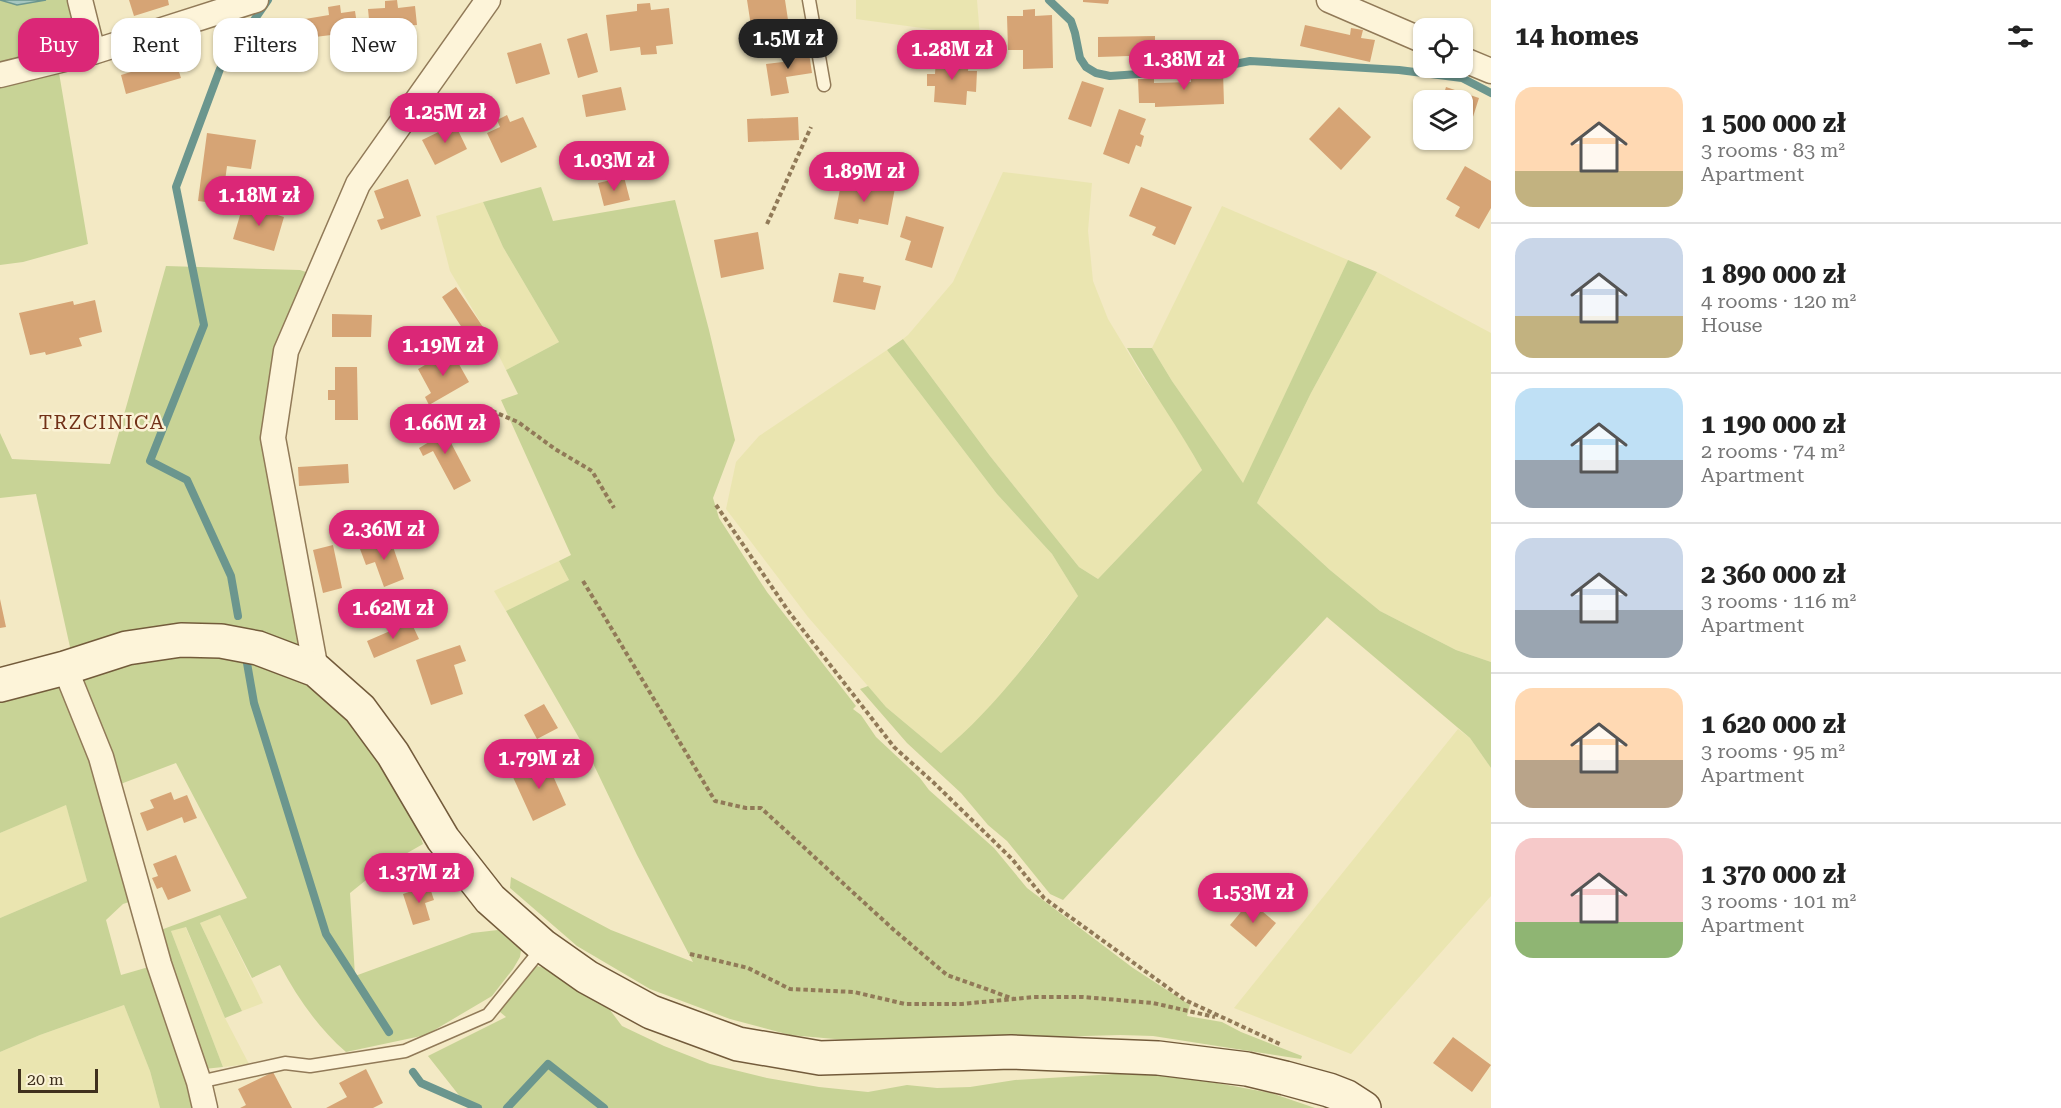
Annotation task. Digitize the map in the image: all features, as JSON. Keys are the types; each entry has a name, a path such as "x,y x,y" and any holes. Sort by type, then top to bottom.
{"street":[{"path":"80,0 84,18"},
{"path":"316,670 273,438 286,351 358,184 488,0"},
{"path":"1329,0 1413,36"},
{"path":"99,50 252,1"},
{"path":"1473,64 1491,71"},
{"path":"0,75 18,71"},
{"path":"0,685 127,648 181,640 221,641 258,648 316,670 360,709 393,754 443,838 490,899 543,946 587,977 651,1012 738,1044 820,1058 1011,1052 1158,1058 1247,1069 1285,1078 1329,1089 1347,1096 1364,1108"},
{"path":"64,668 101,756 159,964 199,1082 205,1108"}],"lane":[{"path":"809,0 824,85"},
{"path":"199,1082 285,1063 310,1066 405,1051 488,1015 543,946"}],"path":[{"path":"767,224 811,127"},
{"path":"485,408 518,422 555,449 592,471 615,508"},
{"path":"716,505 789,612 894,747 1012,859 1044,898 1185,1000 1287,1047"},
{"path":"584,581 715,801 746,808 761,808 894,930 947,975 1014,999"},
{"path":"690,954 748,968 790,989 854,992 905,1004 962,1004 1034,996 1083,997 1153,1003 1225,1019"}],"shaded area":[{"path":"856,0 977,0 980,36 856,19"},
{"path":"1003,172 1092,183 1088,231 1093,281 1108,319 1143,377 1172,418 1202,470 1098,579 1079,567 990,456 903,339 953,282"},
{"path":"483,202 503,247 559,342 506,370 450,271 436,216"},
{"path":"1222,206 1348,260 1243,484 1152,348"},
{"path":"1377,272 1491,333 1491,662 1456,650 1380,611 1330,570 1257,503 1311,393"},
{"path":"887,350 997,494 1052,554 1078,596 1001,696 968,731 941,753 886,707 808,617 726,509 736,462 759,436"},
{"path":"559,561 569,580 506,611 494,591"},
{"path":"1458,729 1470,738 1491,768 1491,896 1351,1054 1234,1008"},
{"path":"66,804 87,881 0,918 0,833"},
{"path":"220,915 263,1003 242,1011 200,923"},
{"path":"185,926 225,1018 249,1064 223,1067 171,931"},
{"path":"124,1005 150,1071 160,1108 0,1108 0,1052"}],"green space":[{"path":"0,0 75,0 68,4 74,18 18,18 18,60 0,65"},
{"path":"18,71 59,72 88,244 23,262 0,265 0,75"},
{"path":"541,187 553,221 675,200 735,440 713,498 719,518 767,592 856,706 853,709 861,715 876,737 920,778 929,790 994,848 1027,888 1133,968 1190,1005 1187,1016 1222,1022 1302,1056 1301,1059 1153,1036 906,1041 846,1040 790,1035 730,1019 650,989 577,946 510,888 511,877 611,930 693,962 637,855 590,757 506,611 569,580 559,561 571,555 501,400 518,394 506,370 559,342 503,247 483,202"},
{"path":"1348,260 1377,272 1311,393 1257,503 1330,570 1380,611 1456,650 1491,662 1491,768 1470,738 1327,617 1063,900 1050,894 1007,841 988,825 961,793 907,743 860,689 868,686 886,707 941,753 961,736 997,698 1078,596 1052,554 997,494 887,350 903,339 990,456 1079,567 1098,579 1202,470 1127,348 1152,348 1172,381 1243,483"},
{"path":"166,266 300,270 318,276 273,438 312,689 328,699 355,728 413,815 423,844 381,868 350,893 355,976 472,933 498,930 521,950 513,969 492,996 426,1035 346,1052 309,1012 280,965 252,978 220,915 200,923 242,1011 225,1018 186,927 171,931 223,1067 204,1069 158,931 247,898 176,763 110,788 141,898 123,904 106,920 121,975 159,964 205,1108 160,1108 150,1071 124,1005 0,1052 0,918 87,881 66,805 0,833 0,685 74,665 36,494 0,498 0,433 12,459 110,464"},
{"path":"528,964 545,968 574,983 610,1010 622,1026 710,1064 767,1078 868,1092 907,1085 937,1088 970,1087 1015,1080 1115,1074 1173,1075 1271,1093 1315,1108 469,1108 428,1056 506,1017 494,1007"}],"water":[{"path":"0,0 46,0 17,5"}],"building":[{"path":"129,0 168,0 169,5 134,16"},
{"path":"397,0 398,8 415,6 416,18 369,18 368,9 385,8 385,1"},
{"path":"747,0 785,0 790,33 753,39"},
{"path":"1083,0 1109,0 1108,4 1083,2"},
{"path":"650,3 651,10 669,8 673,44 656,46 657,54 641,55 640,47 610,51 606,15 637,11 637,4"},
{"path":"340,5 341,13 355,11 356,18 330,18 330,35 318,37 318,18 311,18 329,15 328,7"},
{"path":"1035,9 1035,16 1052,15 1053,68 1023,69 1023,50 1008,50 1007,16 1023,16 1023,10"},
{"path":"1305,25 1350,35 1351,28 1363,30 1361,38 1375,40 1370,62 1300,46"},
{"path":"587,33 598,72 578,78 567,39"},
{"path":"1155,36 1155,55 1145,56 1145,62 1129,62 1129,56 1098,57 1098,37"},
{"path":"541,43 550,74 516,84 507,53"},
{"path":"808,46 812,73 786,77 789,93 771,96 766,64 791,61 789,49"},
{"path":"936,58 969,60 968,71 977,71 976,92 967,91 966,105 934,102 935,86 927,86 927,74 935,74"},
{"path":"131,72 179,72 181,78 126,94 121,75"},
{"path":"1223,72 1224,104 1155,107 1155,103 1139,103 1138,79 1154,79 1154,83 1191,82 1191,73"},
{"path":"1082,81 1104,88 1091,127 1068,119"},
{"path":"621,87 626,110 586,117 582,95"},
{"path":"1473,96 1479,98 1473,117"},
{"path":"1339,107 1371,137 1341,170 1309,139"},
{"path":"1119,109 1146,119 1140,134 1144,136 1141,147 1136,145 1129,164 1103,154"},
{"path":"507,115 510,122 523,117 537,147 501,163 487,133 500,127 497,120"},
{"path":"798,117 799,140 748,142 747,119"},
{"path":"455,124 467,149 435,165 422,140"},
{"path":"207,133 256,140 251,169 227,166 222,204 198,201"},
{"path":"1465,166 1491,181 1491,208 1479,229 1455,216 1460,207 1446,199"},
{"path":"624,177 630,200 604,206 598,183"},
{"path":"408,179 421,216 381,230 377,220 384,218 374,191"},
{"path":"842,179 895,188 888,225 859,219 858,224 834,219"},
{"path":"1141,187 1192,207 1175,245 1152,235 1156,227 1129,216"},
{"path":"261,201 273,205 271,213 284,217 274,251 233,239 243,205 258,209"},
{"path":"906,216 944,227 932,268 905,260 911,241 900,237"},
{"path":"758,232 764,269 721,278 714,240"},
{"path":"839,273 864,277 863,282 881,286 875,310 833,302"},
{"path":"456,287 483,327 468,337 442,297"},
{"path":"95,300 102,332 79,338 82,346 46,355 45,352 30,355 19,313 73,301 74,305"},
{"path":"332,314 372,315 371,337 332,337"},
{"path":"451,350 469,382 429,405 425,397 431,393 418,369"},
{"path":"335,367 357,367 358,420 335,420 335,400 328,400 328,390 335,390"},
{"path":"439,420 471,481 454,490 433,451 423,456 419,448 429,442 422,430"},
{"path":"348,464 349,483 299,486 298,467"},
{"path":"390,538 404,579 384,587 375,562 366,565 360,549"},
{"path":"333,545 342,588 323,593 313,550"},
{"path":"0,599 6,627 0,628"},
{"path":"411,622 419,639 374,658 367,641"},
{"path":"460,645 466,661 454,665 463,694 431,705 416,660"},
{"path":"544,704 558,728 537,739 524,715"},
{"path":"546,760 566,805 533,821 512,775"},
{"path":"171,792 174,800 187,795 197,818 184,823 182,817 147,831 140,813 154,808 150,800"},
{"path":"176,855 191,891 168,900 162,887 157,889 152,878 158,876 153,864"},
{"path":"429,885 434,900 425,903 430,920 413,925 403,894"},
{"path":"1250,901 1276,923 1256,947 1230,925"},
{"path":"1453,1037 1491,1065 1472,1092 1433,1063"},
{"path":"366,1069 383,1103 373,1108 326,1108 347,1097 339,1083"},
{"path":"273,1072 292,1108 240,1108 246,1105 238,1089"}],"waterway":[{"path":"238,616 231,576 187,480 150,461 204,325 176,187 220,69 268,0"},
{"path":"1049,0 1071,21 1080,58 1086,67 1096,73 1110,76 1183,71 1250,61 1399,70 1462,78 1491,93"},
{"path":"247,663 254,703 326,934 389,1032"},
{"path":"507,1108 548,1064 604,1108"},
{"path":"413,1072 421,1083 478,1108"}],"district":[{"name":"TRZCINICA","path":"102,422"}]}
